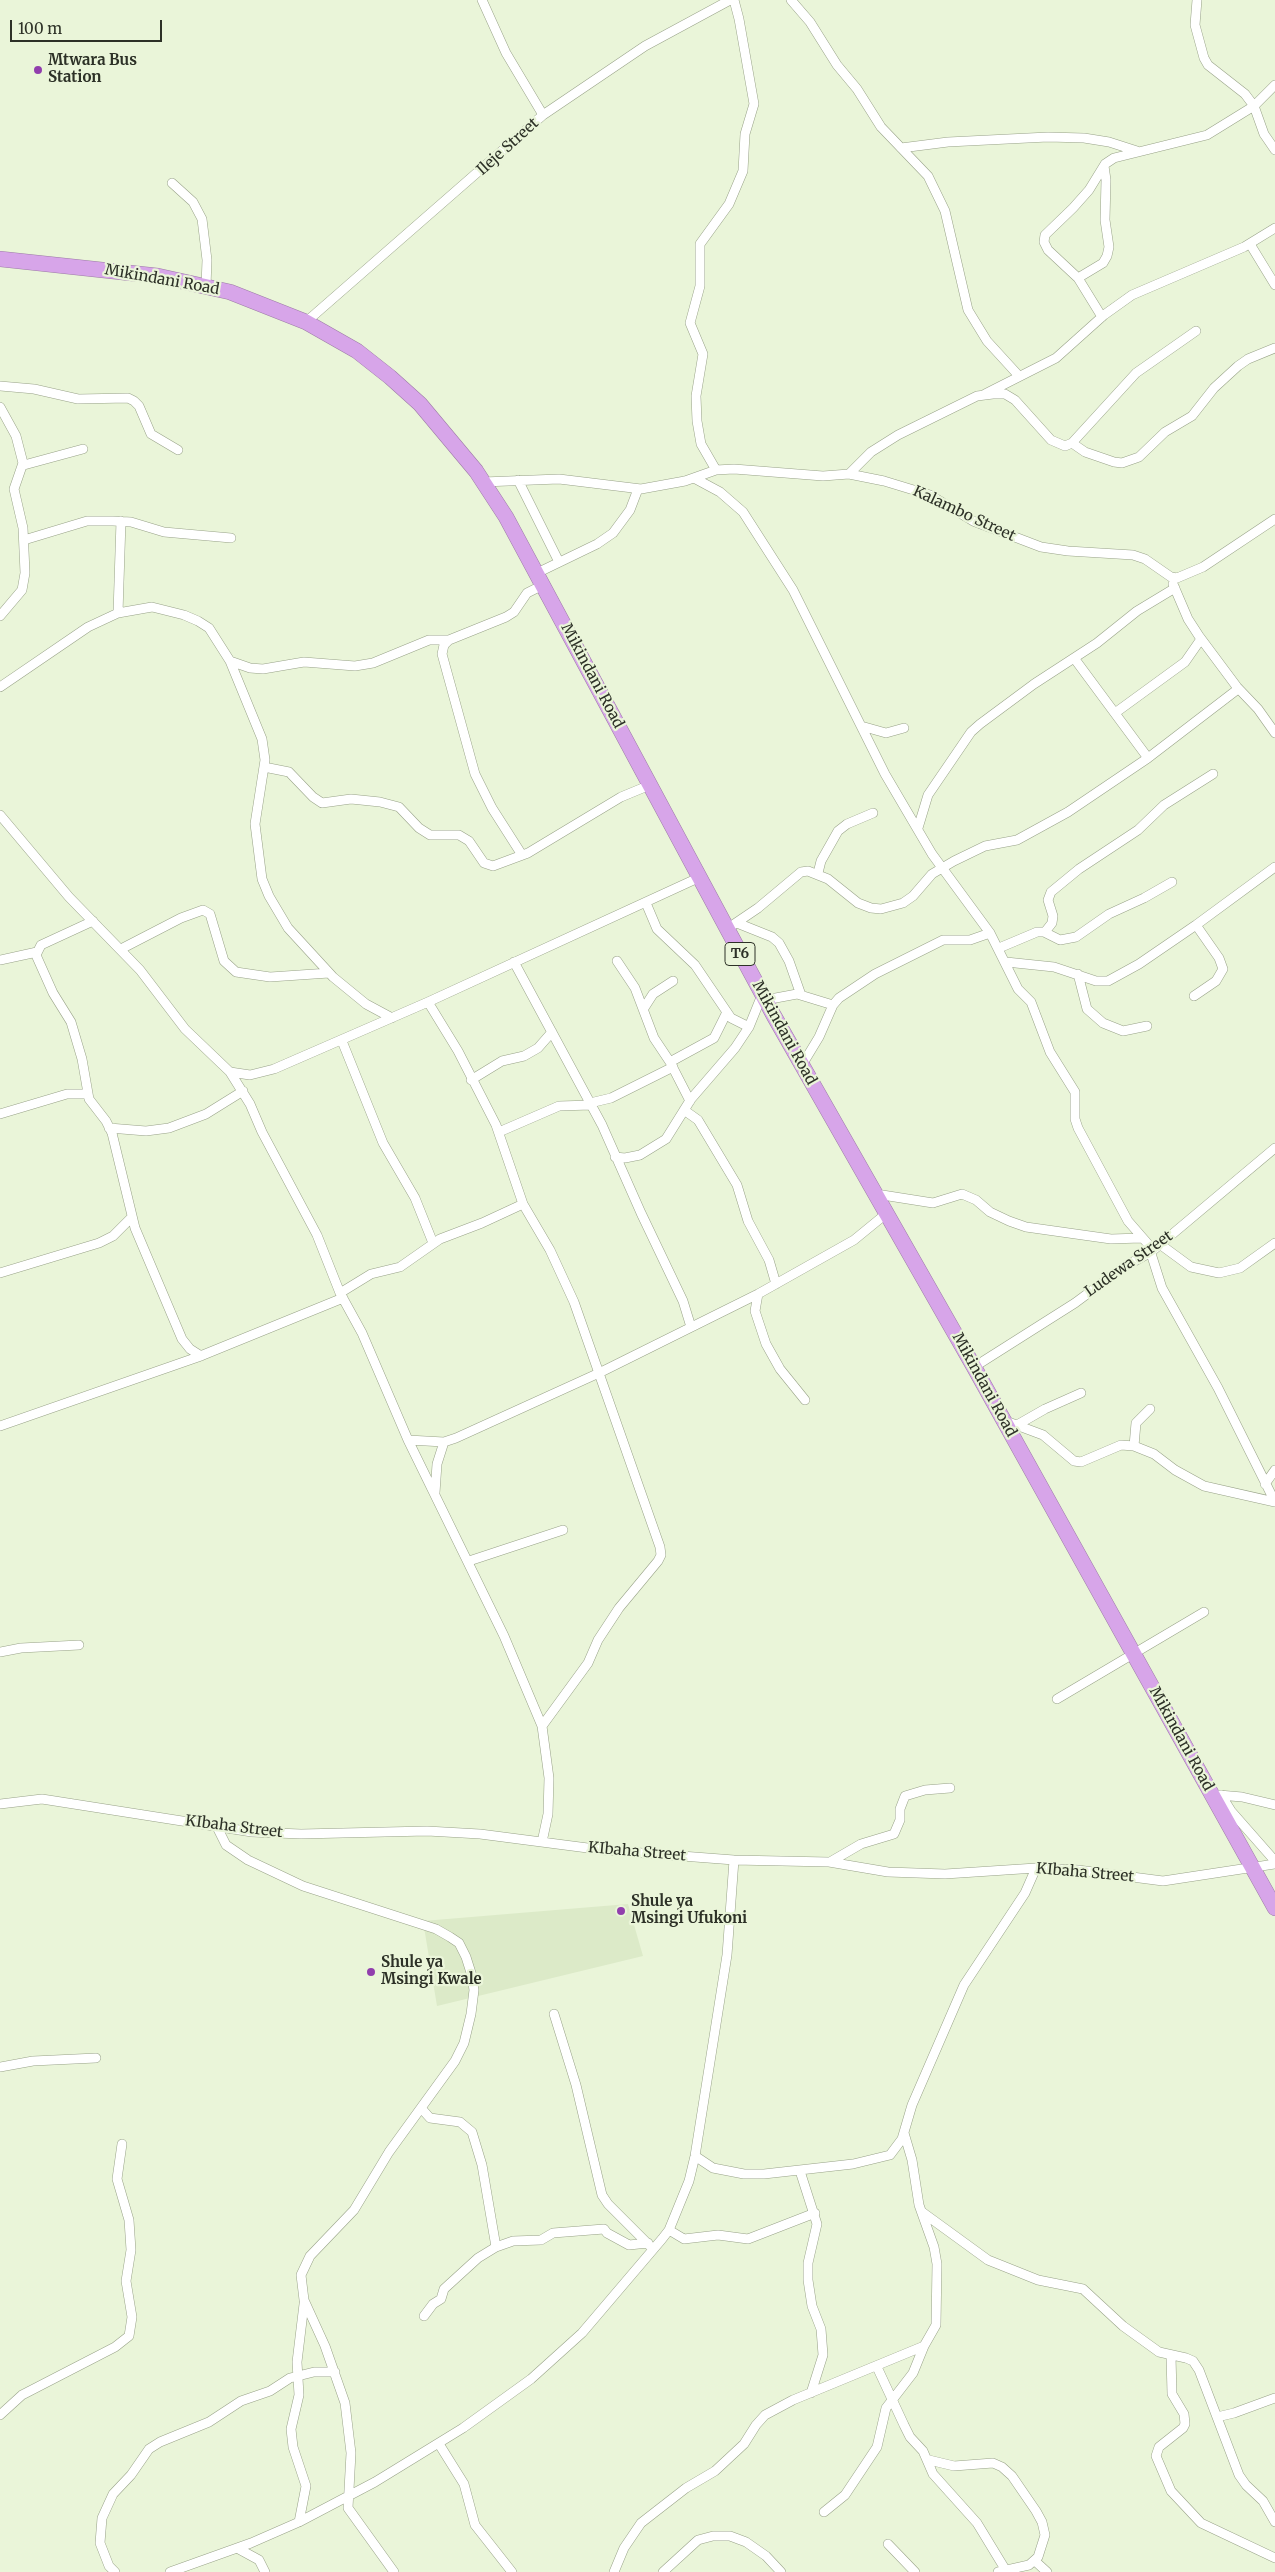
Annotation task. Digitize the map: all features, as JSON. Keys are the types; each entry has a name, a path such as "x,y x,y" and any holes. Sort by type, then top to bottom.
{"highway":[{"name":"Mikindani Road","path":"0,259 158,276 230,292 306,322 357,351 420,404 483,482 506,517 540,579 698,878 732,926 764,998 974,1367 1134,1655 1216,1795 1252,1868 1275,1908"}],"street":[{"path":"482,0 504,48 543,115"},
{"path":"716,470 701,444 697,421 696,396 703,354 690,323 700,286 700,244 729,204 743,171 745,134 754,104 732,0"},
{"name":"Ileje Street","path":"306,322 543,115 645,46 732,0"},
{"path":"791,0 810,22 837,65 857,89 881,127 922,167 938,194 944,211 968,310 987,341 1019,376"},
{"path":"1197,0 1195,25 1204,58 1208,65 1237,85 1254,106 1260,125 1275,150"},
{"path":"1102,317 1078,278 1048,250 1043,239 1048,230 1089,190 1104,166 1114,158 1208,135 1254,106 1275,85"},
{"path":"901,148 948,142 1048,137 1084,138 1109,142 1137,151"},
{"path":"1078,278 1103,264 1107,256 1109,247 1104,220 1106,180 1104,166"},
{"path":"172,183 193,202 202,219 207,260 206,286"},
{"path":"849,474 871,452 898,435 945,410 983,395 1056,358 1102,317 1132,295 1160,285 1250,244 1275,228"},
{"path":"1250,244 1275,285"},
{"path":"983,395 1004,394 1015,400 1051,440 1065,446 1072,443 1136,373 1196,331"},
{"path":"1072,443 1085,452 1114,462 1122,463 1139,457 1165,432 1192,416 1214,388 1238,366 1275,348"},
{"path":"0,386 34,389 78,399 128,398 134,400 139,406 151,434 178,450"},
{"path":"0,407 16,436 24,465"},
{"path":"0,616 22,590 25,573 24,540 14,489 16,479 24,465 83,449"},
{"name":"Kalambo Street","path":"483,482 518,480 576,481 638,489 666,485 716,470 734,469 823,476 849,474 884,481 930,495 973,520 1041,547 1068,551 1133,555 1146,559 1171,577"},
{"path":"694,478 720,492 743,512 793,590 885,774 932,854 990,933 1018,989 1031,1002 1054,1059 1072,1086 1075,1098 1075,1119 1078,1128 1128,1221 1148,1244 1162,1288 1218,1388 1275,1502"},
{"path":"518,480 558,562"},
{"path":"230,661 250,668 263,669 304,662 354,666 373,663 429,640 449,640 506,617 514,612 527,593 558,562 597,544 613,533 630,510 638,489"},
{"path":"1274,729 1238,689 1201,639 1188,619 1171,577 1181,578 1192,573 1275,519"},
{"path":"24,540 87,521 121,521 164,532 231,538"},
{"path":"118,613 121,521"},
{"path":"918,828 923,806 928,795 972,732 1034,684 1174,588"},
{"path":"0,686 88,627 118,613 152,607 184,614 209,628 230,661 262,739 264,767 255,811 262,879 275,908 288,928 329,973 366,1004 392,1018"},
{"path":"1115,713 1185,662 1201,639"},
{"path":"449,640 444,646 442,654 470,760 492,808 522,855"},
{"path":"1074,658 1148,758"},
{"path":"732,926 800,872 818,873 858,903 881,909 909,899 932,874 984,846 1017,840 1034,833 1148,758 1238,689"},
{"path":"861,726 886,733 904,728"},
{"path":"264,767 289,772 313,797 322,803 350,799 380,802 399,807 424,832 437,836 459,835 469,841 480,859 489,866 522,855 571,829 621,797 650,785"},
{"path":"1045,932 1052,923 1053,916 1048,900 1051,892 1086,864 1138,830 1164,805 1213,774"},
{"path":"818,873 821,861 838,832 847,824 873,813"},
{"path":"0,816 64,892 121,949 185,1029 230,1072 243,1091 317,1235 341,1296 362,1334 408,1440 469,1561 542,1726 549,1778 548,1814 542,1842"},
{"path":"1006,962 1054,967 1096,980 1108,981 1139,964 1275,867"},
{"path":"230,1072 250,1075 263,1074 342,1041 698,878"},
{"path":"999,948 1037,932 1045,932 1060,940 1076,937 1109,914 1144,898 1172,882"},
{"path":"646,903 657,929 695,965 736,1022 749,1027"},
{"path":"121,949 181,918 203,910 210,914 224,961 236,972 270,977 329,973"},
{"path":"0,960 37,952 42,945 49,941 93,921"},
{"path":"1194,996 1216,981 1224,970 1219,958 1196,925"},
{"path":"732,926 772,937 779,943 789,961 801,995"},
{"path":"802,1065 819,1037 833,1004 875,974 942,940 970,940 990,933"},
{"path":"37,952 48,983 73,1029 84,1069 86,1094 109,1128 132,1216 182,1339 190,1349 201,1356"},
{"path":"617,960 644,1008 654,1038 671,1064 687,1105 737,1185 748,1222 769,1260 776,1284"},
{"path":"514,962 591,1104 683,1300 691,1327"},
{"path":"1078,974 1087,1009 1103,1023 1123,1031 1147,1026"},
{"path":"644,1008 653,994 674,981"},
{"path":"615,1157 637,1157 666,1139 687,1105 735,1048 749,1027 764,998 801,995 833,1004"},
{"path":"428,1002 458,1051 499,1132 523,1204 562,1274 574,1302 650,1516 661,1555 619,1608 598,1640 588,1663 542,1726"},
{"path":"499,1132 559,1106 591,1104 610,1098 714,1038 727,1012"},
{"path":"471,1080 502,1061 524,1056 538,1048 552,1032"},
{"path":"342,1041 383,1143 415,1198 433,1243"},
{"path":"109,1128 146,1130 169,1128 206,1114 243,1091"},
{"path":"0,1114 67,1094 86,1094"},
{"name":"Ludewa Street","path":"974,1367 1068,1308 1122,1268 1162,1244 1275,1148"},
{"path":"876,1194 933,1203 962,1194 976,1200 990,1212 1026,1227 1111,1239 1141,1238"},
{"path":"0,1426 201,1356 341,1296 371,1274 400,1267 433,1243 523,1204"},
{"path":"408,1440 444,1442 599,1373 758,1294 854,1240 887,1213"},
{"path":"0,1273 99,1243 113,1236 132,1216"},
{"path":"1162,1244 1191,1267 1219,1273 1240,1268 1275,1242"},
{"path":"758,1294 755,1311 766,1344 780,1369 805,1400"},
{"path":"1018,1425 1045,1409 1081,1393"},
{"path":"1134,1446 1136,1423 1139,1418 1150,1410"},
{"path":"1003,1420 1043,1435 1068,1458 1077,1462 1116,1446 1134,1446 1154,1454 1175,1470 1204,1486 1275,1502"},
{"path":"435,1496 436,1472 444,1442"},
{"path":"1266,1484 1275,1470"},
{"path":"469,1561 564,1530"},
{"path":"1057,1699 1204,1612"},
{"path":"0,1652 21,1648 79,1645"},
{"path":"829,1862 862,1844 894,1834 900,1820 900,1809 905,1796 925,1790 950,1788"},
{"path":"1216,1795 1275,1805"},
{"path":"1216,1795 1275,1863"},
{"name":"KIbaha Street","path":"0,1804 42,1799 252,1832 301,1834 427,1831 480,1834 603,1850 734,1860 829,1862 888,1872 946,1874 1036,1868 1078,1870 1163,1881 1275,1863"},
{"path":"216,1825 226,1845 248,1860 303,1886 436,1929 459,1944 466,1957 472,1976 474,1990 471,2014 464,2043 455,2061 389,2152 354,2210 323,2241 305,2264 300,2279 304,2300 335,2372 345,2403 349,2430 350,2495 347,2501 348,2508 394,2572"},
{"path":"170,2572 237,2548 299,2522 439,2444 531,2380 582,2333 651,2246 669,2230 689,2181 695,2156 727,1955 734,1860"},
{"path":"695,2156 713,2168 744,2174 800,2171 885,2158 897,2148 904,2133 912,2105 964,1985 1025,1893 1036,1868"},
{"path":"554,2014 576,2084 602,2195 608,2204 651,2246"},
{"path":"0,2067 33,2061 96,2058"},
{"path":"421,2108 430,2118 460,2122 472,2132 482,2165 496,2247"},
{"path":"824,2512 845,2495 877,2447 884,2413 892,2398 913,2373 924,2346 936,2325 936,2253 914,2184 911,2154 904,2133"},
{"path":"0,2415 22,2395 115,2347 129,2336 132,2317 126,2287 131,2250 129,2220 117,2179 122,2144"},
{"path":"800,2171 815,2213 817,2227 808,2263 808,2280 812,2306 821,2329 823,2355 811,2393"},
{"path":"922,2212 988,2260 1038,2280 1083,2289 1123,2326 1159,2352 1186,2358 1195,2364 1239,2475 1263,2501 1275,2522"},
{"path":"669,2230 684,2239 718,2235 748,2239 815,2213"},
{"path":"424,2316 433,2304 441,2299 444,2289 478,2258 496,2247 513,2241 541,2240 553,2233 604,2229 629,2245 651,2246"},
{"path":"299,2522 306,2486 292,2437 292,2421 298,2395 304,2300"},
{"path":"614,2572 632,2535 656,2509 715,2471 744,2444 756,2425 766,2415 778,2407 924,2346"},
{"path":"1172,2356 1172,2394 1184,2414 1185,2424 1183,2428 1159,2447 1156,2456 1171,2491 1201,2523 1275,2558"},
{"path":"877,2366 910,2437 929,2460 937,2479 974,2520 1001,2570 1021,2568 1035,2561 1044,2542 1042,2522 1012,2476 1002,2467 993,2463 954,2466 929,2460"},
{"path":"115,2572 109,2566 100,2543 102,2518 114,2494 149,2449 160,2442 209,2422 241,2401 259,2396 290,2378 335,2372"},
{"path":"1217,2417 1275,2398"},
{"path":"439,2444 464,2484 475,2525 512,2572"},
{"path":"663,2572 698,2540 713,2536 730,2536 746,2542 766,2556 781,2572"},
{"path":"888,2544 914,2572"},
{"path":"237,2548 259,2560 265,2572"},
{"path":"1035,2561 1047,2572"}],"shaded area":[{"path":"628,1904 643,1956 437,2006 423,1921"}],"place":[{"name":"Mtwara Bus Station","path":"38,70"},
{"name":"Shule ya Msingi Ufukoni","path":"621,1911"},
{"name":"Shule ya Msingi Kwale","path":"371,1972"}]}
